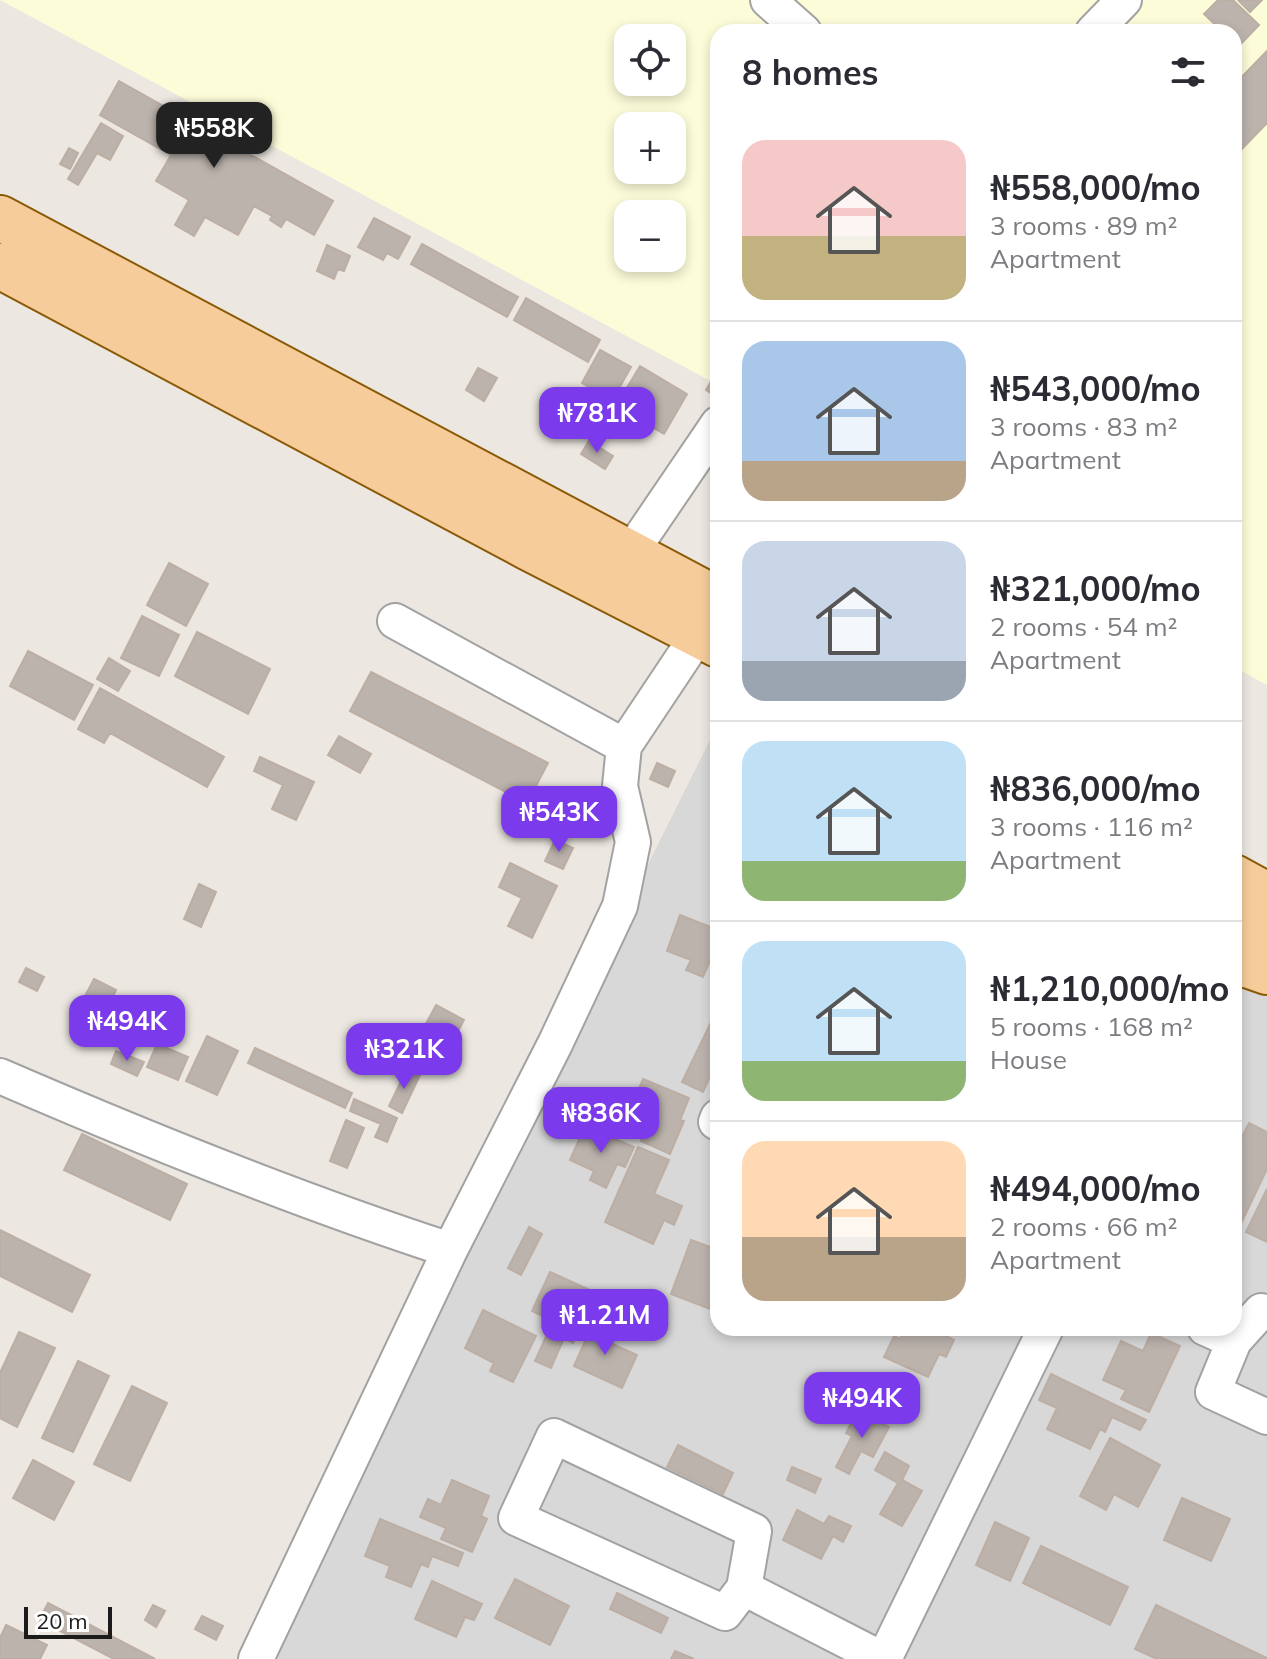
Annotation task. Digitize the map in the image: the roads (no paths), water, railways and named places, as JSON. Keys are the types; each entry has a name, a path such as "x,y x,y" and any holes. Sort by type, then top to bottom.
{"main road":[{"path":"0,218 631,552 710,625"},
{"path":"0,266 529,548 710,626"},
{"path":"1242,881 1267,895"},
{"path":"1242,922 1267,935"},
{"path":"1242,965 1267,972"}],"street":[{"path":"768,0 795,24"},
{"path":"1101,24 1124,0"},
{"path":"631,552 710,436"},
{"path":"395,621 624,746"},
{"path":"256,1659 450,1250 555,1044 620,906 633,842 620,786 624,746 710,627"},
{"path":"0,1076 163,1146 340,1215 450,1250"},
{"path":"1242,1322 1261,1311 1267,1313"},
{"path":"744,1588 883,1659 1042,1336"},
{"path":"1220,1336 1213,1392 1267,1417"},
{"path":"554,1436 754,1531 744,1588 725,1613 516,1518 554,1436"}]}
